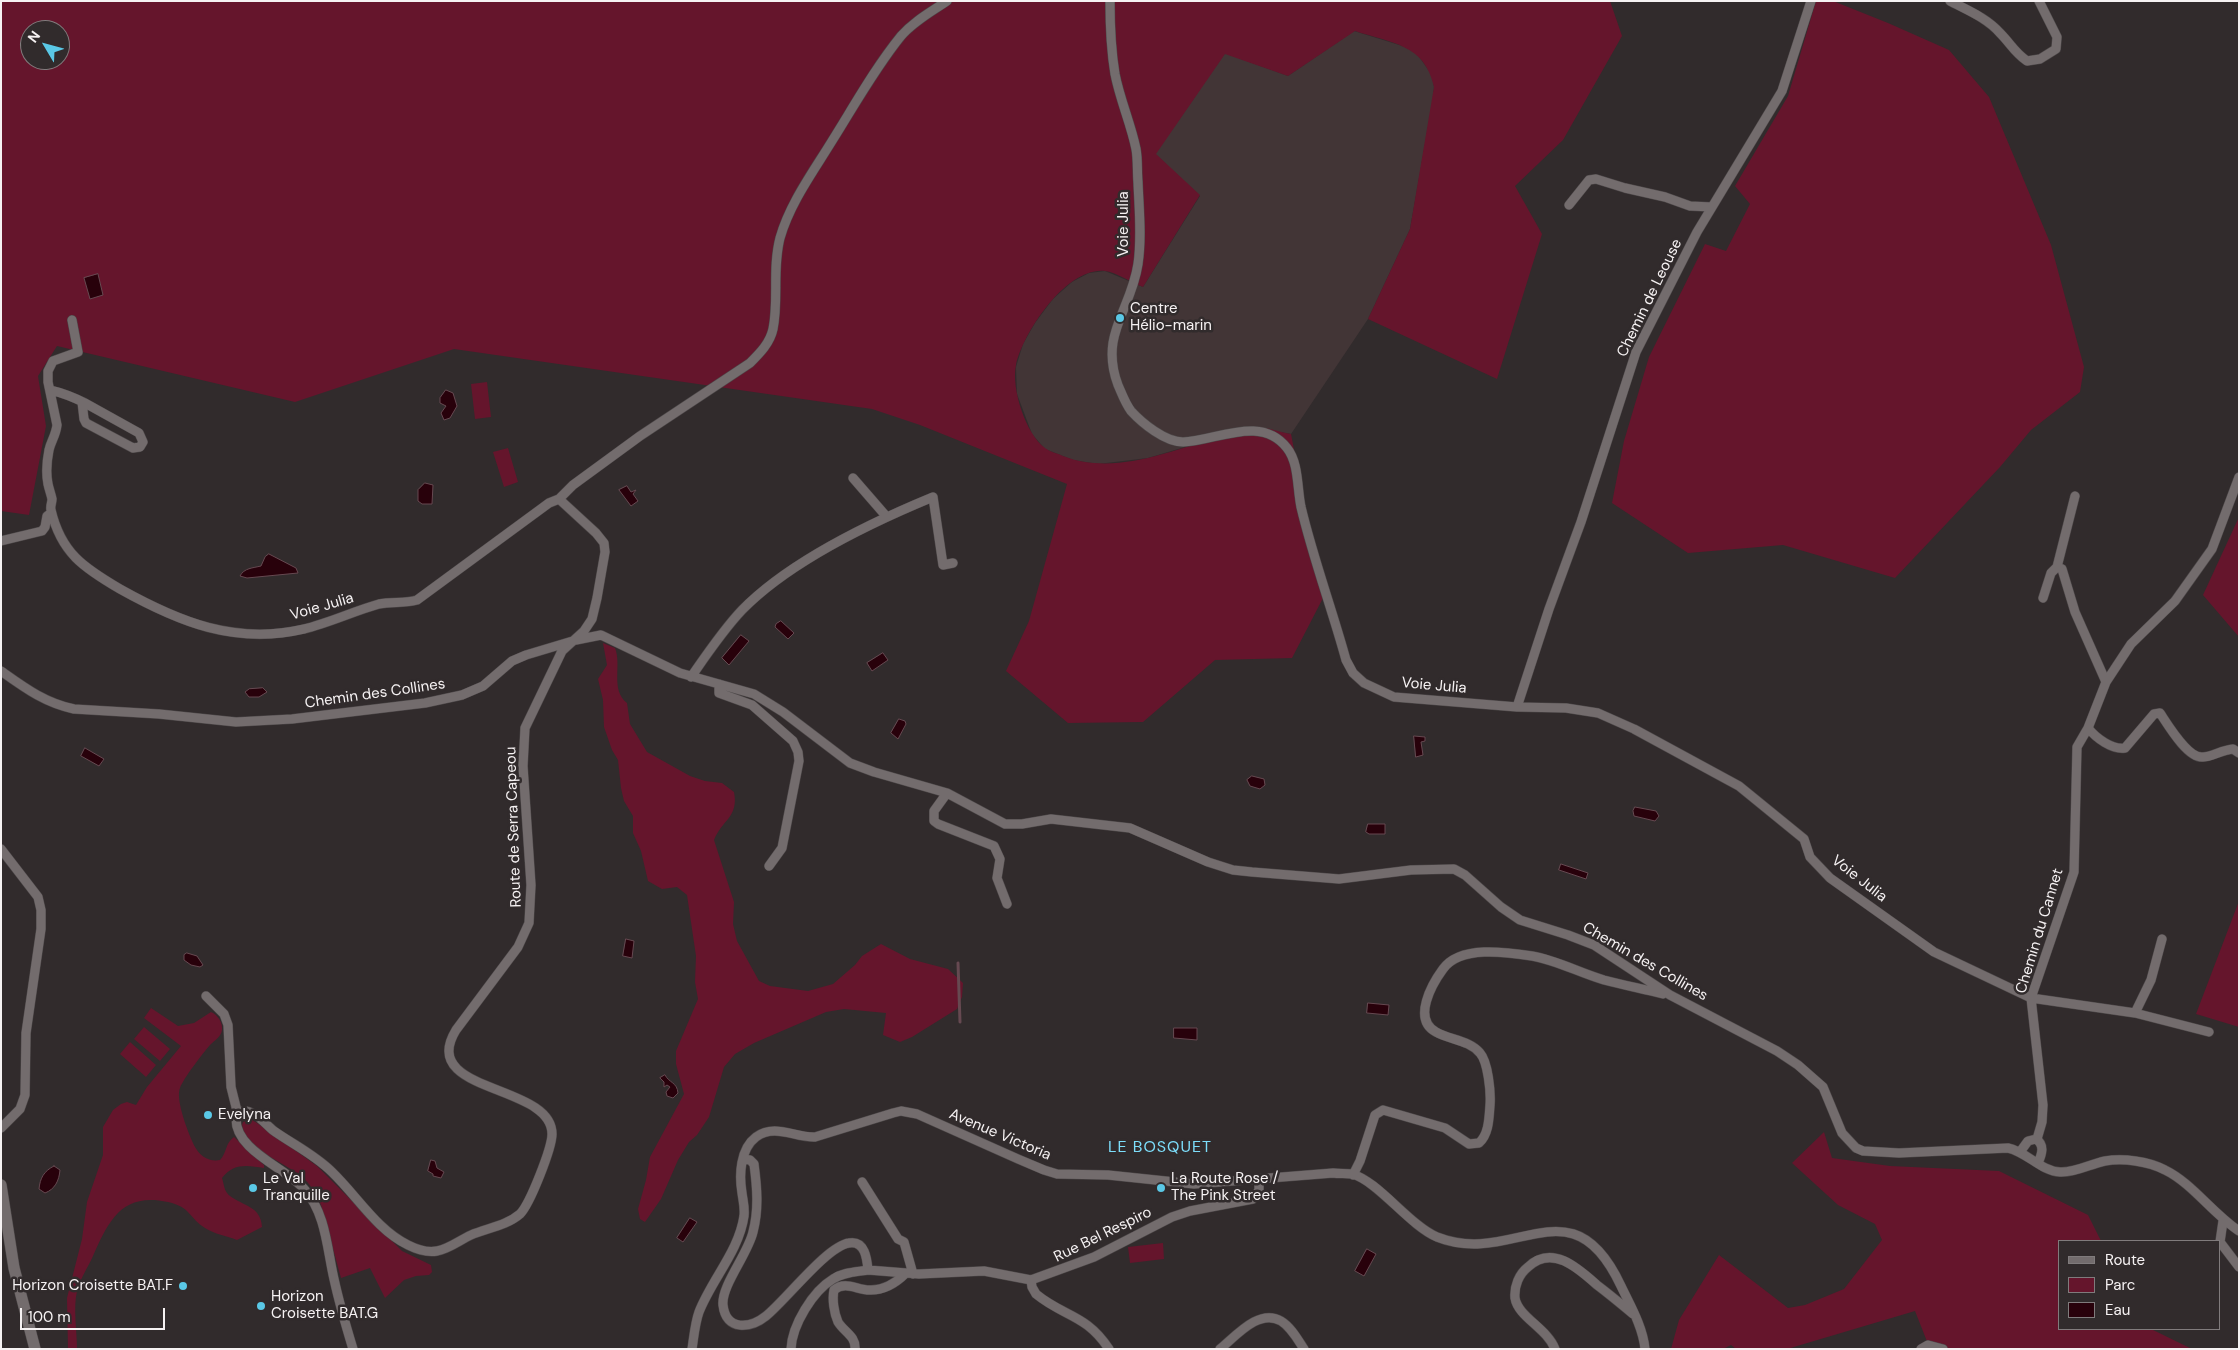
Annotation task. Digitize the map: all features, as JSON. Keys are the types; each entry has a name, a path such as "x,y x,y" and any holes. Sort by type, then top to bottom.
{"street":[{"name":"Voie Julia","path":"51,512 65,546 76,560 100,577 153,607 197,626 224,632 277,633 304,629 381,604 401,604 416,600 549,503 559,498 573,485 632,441 750,363 760,354 767,344 773,329 775,262 787,219 839,129 902,35 913,24 947,1"},
{"name":"Voie Julia","path":"1110,1 1110,33 1116,75 1136,150 1140,217 1138,264 1127,301 1114,333 1112,345 1114,373 1127,404 1133,412 1148,425 1170,439 1182,442 1246,430 1258,431 1275,437 1287,448 1292,456 1301,507 1346,660 1353,673 1364,683 1394,697 1517,707 1566,708 1598,713 1634,729 1739,786 1804,839 1810,857 1830,878 1934,952 2031,998 2135,1013 2209,1032"},
{"name":"Chemin de Leouse","path":"1517,707 1549,608 1581,522 1636,352 1697,232 1735,166 1782,91 1811,1"},
{"path":"1950,1 1986,20 2000,32 2015,53 2027,61 2040,59 2056,49 2057,37 2039,1"},
{"path":"1569,205 1589,180 1596,179 1624,188 1665,196 1690,206 1712,207"},
{"path":"1,541 42,532 48,513 51,512 48,465 49,451 57,425 48,371 54,361 78,352 72,320"},
{"path":"50,390 67,394 82,402 139,434 143,442 140,447 133,448 86,423 82,402"},
{"name":"Chemin du Cannet","path":"2038,1163 2042,1150 2041,1143 2037,1139 2042,1122 2043,1105 2031,998 2074,872 2077,747 2088,728 2106,682 2131,644 2175,601 2212,549 2239,477"},
{"path":"853,478 886,516"},
{"path":"2043,598 2052,574 2057,567 2075,496"},
{"path":"691,677 708,652 743,609 783,576 819,553 886,516 933,497 943,566 953,563"},
{"name":"Route de Serra Capeou","path":"238,1115 243,1111 252,1112 276,1132 321,1162 384,1227 406,1244 419,1250 440,1251 471,1235 512,1220 521,1213 536,1184 545,1159 552,1133 550,1125 544,1116 525,1102 460,1072 453,1064 448,1050 456,1030 518,947 529,923 531,885 523,766 525,728 557,660 592,619 605,552 601,538 559,498"},
{"path":"2057,567 2062,569 2075,612 2106,682"},
{"name":"Chemin des Collines","path":"1,671 36,696 61,707 74,710 159,714 211,721 245,722 292,719 412,705 462,694 489,682 512,661 576,640 601,635 691,677 763,698 829,748 859,767 947,793 1005,824 1022,824 1051,819 1130,828 1208,862 1233,870 1339,879 1411,870 1448,867 1454,869 1465,875 1501,907 1520,920 1594,945 1670,995 1759,1040 1798,1066 1823,1087 1842,1132 1852,1144 1863,1151 1899,1153 2004,1148 2020,1152 2038,1163 2060,1172 2067,1172 2105,1161 2123,1160 2153,1165 2176,1177 2223,1221 2239,1231"},
{"path":"719,684 719,693 752,705 793,741 798,752 799,762 782,848 769,866"},
{"path":"2088,728 2094,735 2118,749 2125,748 2154,714 2160,713 2191,754 2202,758 2220,750 2233,749 2239,753"},
{"path":"947,793 934,811 934,821 994,846 1000,859 997,878 1007,904"},
{"path":"1,850 38,897 41,910 41,929 26,1033 25,1094 20,1109 1,1128"},
{"path":"2135,1013 2151,980 2162,939"},
{"path":"1646,1349 1635,1316 1606,1258 1596,1245 1564,1230 1544,1232 1489,1244 1464,1244 1436,1236 1416,1223 1353,1174 1360,1161 1374,1115 1383,1110 1445,1128 1469,1144 1479,1143 1485,1137 1491,1093 1481,1054 1472,1046 1434,1032 1428,1024 1425,1013 1426,1001 1433,983 1448,961 1474,951 1533,956 1603,979 1670,995"},
{"path":"206,996 224,1014 228,1025 231,1086 238,1115 236,1123 246,1142 304,1188 317,1207 353,1349"},
{"name":"Avenue Victoria","path":"692,1349 699,1311 730,1255 741,1228 744,1210 741,1178 743,1159 756,1137 770,1132 778,1130 800,1136 815,1137 901,1112 917,1114 1018,1159 1058,1174 1108,1176 1194,1184 1333,1173 1353,1174"},
{"path":"2020,1152 2028,1141 2033,1138 2037,1139"},
{"path":"743,1159 750,1160 754,1164 757,1208 753,1235 724,1295 725,1312 729,1319 743,1326 757,1322 784,1300 830,1254 843,1245 854,1243 862,1247 866,1253 868,1270"},
{"name":"Rue Bel Respiro","path":"1031,1280 1094,1257 1172,1217 1190,1211 1253,1199 1260,1190 1259,1180"},
{"path":"862,1182 898,1240 904,1242 910,1273"},
{"path":"1,1186 14,1268 35,1349"},
{"path":"2223,1221 2220,1242 2239,1267"},
{"path":"1555,1349 1551,1338 1522,1311 1515,1299 1516,1286 1523,1271 1532,1263 1545,1257 1563,1260 1576,1266 1635,1316"},
{"path":"791,1349 799,1323 823,1287 833,1279 846,1273 868,1270 910,1273 984,1271 1031,1280 1036,1294 1082,1320 1094,1329 1109,1349"},
{"path":"856,1349 852,1338 839,1322 835,1312 834,1290 840,1286 847,1285 870,1291 880,1289 910,1273"},
{"path":"1220,1349 1256,1320 1268,1317 1280,1321 1288,1327 1304,1349"},
{"path":"1921,1349 1928,1345 1943,1349"}],"shaded area":[{"path":"1354,31 1409,48 1417,54 1432,75 1433,99 1410,229 1368,319 1291,434 1252,427 1148,458 1098,464 1073,460 1045,449 1032,434 1017,394 1016,367 1023,344 1035,323 1053,299 1072,282 1089,273 1105,271 1143,287 1200,196 1155,154 1225,53 1288,76"}],"green space":[{"path":"1,1 1610,1 1622,36 1563,140 1515,186 1542,234 1497,379 1368,319 1410,229 1434,87 1423,62 1415,54 1405,47 1355,31 1288,76 1225,54 1156,154 1200,195 1143,287 1109,272 1090,273 1076,280 1048,304 1027,336 1016,365 1015,375 1018,398 1026,422 1038,441 1049,451 1082,461 1122,462 1162,454 1250,427 1265,428 1291,434 1323,598 1292,658 1215,660 1143,722 1068,723 1006,671 1029,621 1067,484 920,425 872,409 454,349 295,402 57,346 38,376 46,426 29,515 1,511"},
{"path":"1816,1 1833,1 1949,50 1989,97 2051,245 2084,367 2080,392 2031,430 2000,467 1895,578 1783,545 1688,553 1612,503 1624,441 1649,357 1705,244 1726,251 1750,204 1735,186 1788,96"},
{"path":"487,382 491,417 475,419 471,384"},
{"path":"508,448 518,482 504,487 493,452"},
{"path":"2239,517 2239,637 2203,595"},
{"path":"603,643 615,648 619,691 627,703 630,724 647,752 690,776 705,781 722,783 734,792 735,800 732,813 714,840 734,902 733,924 737,941 759,981 770,986 808,991 833,984 855,965 862,956 881,944 910,959 948,969 963,983 962,997 957,1009 912,1037 900,1042 883,1035 886,1013 844,1009 826,1012 754,1043 735,1054 724,1067 709,1117 697,1135 689,1142 678,1160 661,1199 645,1222 640,1219 638,1209 650,1157 684,1094 676,1064 676,1051 698,999 695,982 696,956 687,895 677,887 662,889 648,881 641,851 633,833 633,816 624,801 618,760 612,750 604,727 603,700 598,679 607,665"},
{"path":"2239,901 2239,1027 2196,1014"},
{"path":"151,1008 178,1026 194,1023 211,1012 221,1022 222,1030 220,1035 203,1054 182,1084 179,1101 192,1142 202,1156 212,1160 220,1160 229,1142 234,1137 264,1165 264,1168 236,1167 222,1178 228,1194 255,1211 261,1220 262,1227 237,1240 209,1230 176,1204 152,1200 139,1201 128,1205 119,1212 105,1231 80,1282 75,1305 77,1349 68,1349 67,1298 82,1239 87,1202 103,1155 103,1127 113,1110 121,1104 127,1102 136,1105 147,1087 181,1046 144,1018"},
{"path":"144,1027 170,1049 160,1061 134,1039"},
{"path":"130,1042 156,1065 146,1077 120,1054"},
{"path":"250,1118 317,1166 402,1251 431,1265 432,1272 429,1275 416,1276 404,1280 385,1298 370,1268 341,1278 321,1205 315,1193 301,1176 266,1154 250,1141 242,1125 243,1122"},
{"path":"1824,1132 1832,1158 1890,1166 1999,1171 2088,1215 2100,1240 2058,1240 2058,1330 2153,1330 2192,1349 1930,1349 1915,1311 1787,1349 1736,1349 1731,1345 1723,1349 1671,1349 1679,1320 1719,1255 1788,1308 1805,1305 1844,1289 1882,1240 1875,1224 1838,1205 1792,1163"},
{"path":"1163,1243 1164,1259 1130,1263 1128,1247"}],"water":[{"path":"98,274 103,295 90,299 84,278"},
{"path":"446,390 453,393 457,406 450,418 444,420 441,413 446,406 440,403 440,398"},
{"path":"425,483 433,485 432,504 422,504 418,501 418,490"},
{"path":"627,486 631,492 636,490 633,494 638,501 631,506 619,490"},
{"path":"269,554 296,568 298,573 247,578 240,576 246,570 261,566 265,557"},
{"path":"781,621 794,633 788,639 775,627"},
{"path":"741,635 749,641 729,665 722,658"},
{"path":"883,653 888,660 872,671 867,663"},
{"path":"263,688 267,692 259,697 249,697 245,692 249,689"},
{"path":"899,719 905,721 906,724 898,739 891,733"},
{"path":"1414,736 1425,737 1425,741 1421,742 1423,755 1416,757"},
{"path":"85,748 104,759 99,766 81,756"},
{"path":"1252,776 1264,779 1265,785 1260,789 1250,786 1247,780"},
{"path":"1635,807 1656,811 1659,816 1655,821 1634,816 1633,811"},
{"path":"1368,824 1385,824 1385,834 1369,834 1366,832"},
{"path":"1561,864 1588,873 1586,879 1559,870"},
{"path":"626,939 634,941 632,958 623,956"},
{"path":"187,953 197,956 203,965 200,967 191,965 184,960 184,955"},
{"path":"1368,1003 1389,1005 1388,1015 1367,1013"},
{"path":"1174,1028 1197,1028 1197,1040 1174,1038"},
{"path":"665,1075 677,1089 678,1093 673,1098 667,1096 666,1092 670,1087 667,1085 664,1087 664,1082 660,1078"},
{"path":"431,1160 435,1161 437,1168 444,1172 441,1178 433,1176 428,1171"},
{"path":"54,1166 60,1170 59,1178 54,1187 45,1193 39,1189 40,1181 43,1175"},
{"path":"690,1218 697,1222 683,1242 677,1238"},
{"path":"1367,1249 1376,1254 1364,1276 1355,1271"}],"waterway":[{"path":"958,963 960,1022"}],"place":[{"name":"Centre Hélio-marin","path":"1120,318"},
{"name":"Evelyna","path":"208,1115"},
{"name":"Le Val Tranquille","path":"253,1188"},
{"name":"La Route Rose / The Pink Street","path":"1161,1188"},
{"name":"Horizon Croisette BAT.F","path":"183,1286"},
{"name":"Horizon Croisette BAT.G","path":"261,1306"}],"district":[{"name":"LE BOSQUET","path":"1160,1148"}]}
